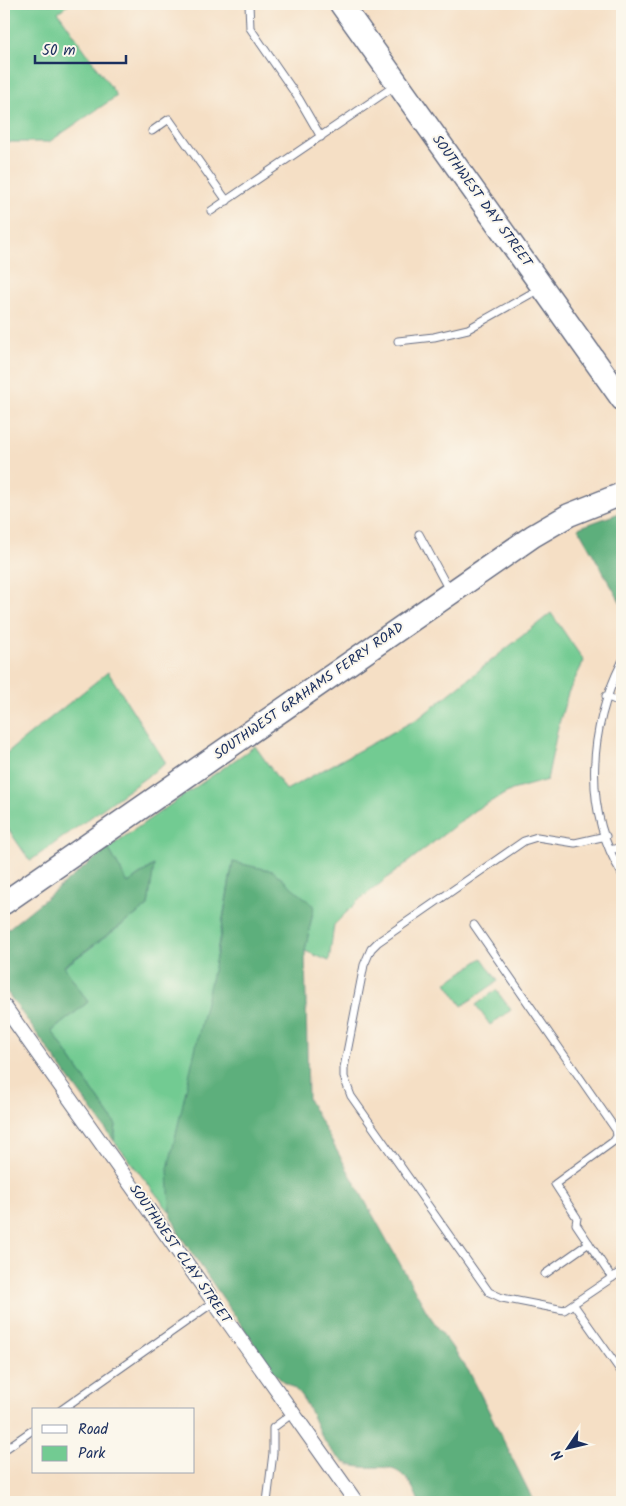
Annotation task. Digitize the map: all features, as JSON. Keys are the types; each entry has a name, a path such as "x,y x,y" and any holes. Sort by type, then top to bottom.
{"main road":[{"name":"SOUTHWEST DAY STREET","path":"341,4 622,399"},
{"name":"SOUTHWEST GRAHAMS FERRY ROAD","path":"4,902 552,525 590,506 622,494"}],"street":[{"name":"SOUTHWEST CLAY STREET","path":"4,1006 355,1502"}],"lane":[{"path":"250,4 250,28 321,136"},
{"path":"211,211 398,84"},
{"path":"152,131 168,119 227,200"},
{"path":"398,341 434,337 468,330 544,287"},
{"path":"419,534 432,556 438,574 451,593"},
{"path":"622,662 606,696 594,746 597,800 610,850 622,874"},
{"path":"606,696 622,702"},
{"path":"606,836 575,842 537,837 524,841 378,942 371,949 364,965 344,1068 344,1077 351,1096 489,1292 502,1298 564,1310 622,1271"},
{"path":"610,850 622,847"},
{"path":"474,925 616,1130 617,1136 614,1141 555,1184 577,1218 576,1224 612,1278"},
{"path":"545,1274 589,1243"},
{"path":"63,1408 214,1302"},
{"path":"574,1305 622,1373"},
{"path":"268,1502 273,1452 273,1428 293,1413"},
{"path":"4,1450 32,1430"}],"green space":[{"path":"4,4 69,4 58,12 117,96 49,142 4,142"},
{"path":"622,512 622,605 578,528"},
{"path":"551,613 584,661 568,693 558,727 547,780 512,790 475,810 359,900 334,925 329,961 305,951 314,905 233,862 170,1212 114,1141 116,1125 52,1031 88,1002 64,967 148,906 153,865 128,883 108,848 255,746 286,790 419,718"},
{"path":"108,672 166,763 30,861 4,823 4,755"},
{"path":"108,848 128,883 154,865 148,906 64,966 88,1002 52,1031 116,1125 114,1141 4,988 4,932"},
{"path":"233,862 273,871 314,906 305,951 308,1099 427,1312 470,1373 534,1502 419,1502 411,1484 401,1474 392,1469 360,1467 349,1464 339,1458 325,1442 305,1401 295,1389 280,1379 268,1364 179,1234 170,1212 168,1169 218,949"},
{"path":"482,958 498,981 462,1006 446,983"},
{"path":"496,990 511,1010 490,1025 476,1005"}]}
